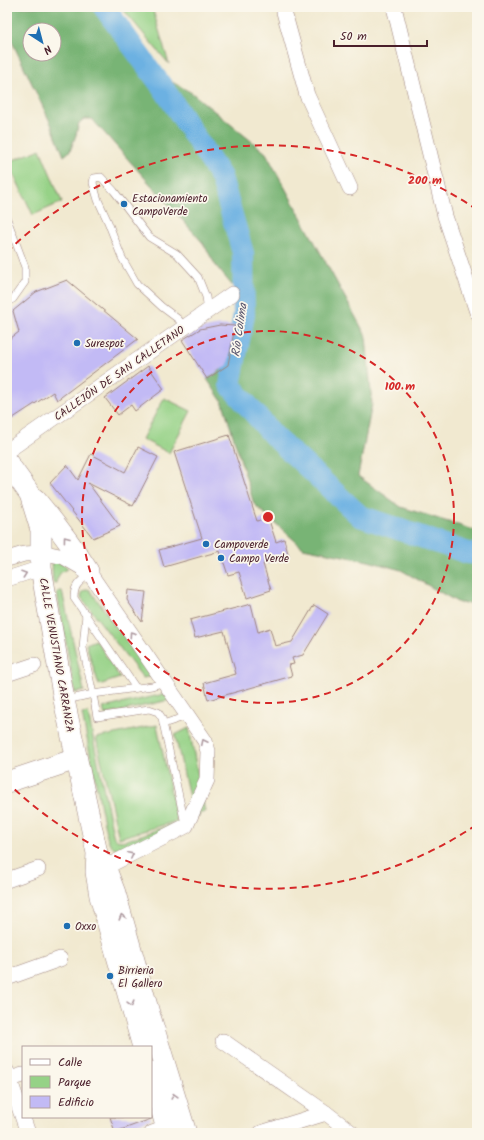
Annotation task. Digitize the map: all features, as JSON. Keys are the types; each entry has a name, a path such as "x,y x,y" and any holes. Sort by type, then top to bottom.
{"street":[{"path":"286,7 284,12 307,95 350,188"},
{"path":"394,7 445,216 477,312"},
{"name":"CALLEJÓN DE SAN CALLETANO","path":"8,462 185,327 232,294"},
{"name":"CALLE VENUSTIANO CARRANZA","path":"8,462 30,494 41,530 41,560 64,700 100,864 115,893 121,941 144,1046"},
{"path":"30,494 52,519 77,554 205,741 208,751 207,780 186,826 100,864"},
{"path":"7,559 24,554 41,560"},
{"path":"7,579 41,560 64,557 89,572"},
{"path":"7,674 34,665"},
{"path":"7,782 76,759"},
{"path":"7,880 38,869"},
{"name":"CALLE VENUSTIANO CARRANZA","path":"121,941 149,1013 171,1130"},
{"path":"7,978 60,959"},
{"path":"223,1041 352,1133"},
{"name":"CALLE VENUSTIANO CARRANZA","path":"152,1076 171,1130"},
{"path":"12,1077 22,1112"},
{"path":"260,1133 326,1113"},
{"path":"24,1118 28,1133"}],"lane":[{"path":"185,327 178,319 162,307 137,284 122,258 98,200 93,183 94,178 101,177 114,191 149,237 177,254 198,277 206,297 208,311"},
{"path":"7,218 25,267 25,282 13,299 7,302"},
{"path":"89,572 76,586 74,598 136,688"},
{"path":"86,614 83,648 97,717 149,709 158,712 162,718 186,826"},
{"path":"64,700 93,694 152,686 165,682"},
{"path":"163,724 187,716"}],"green space":[{"path":"7,7 92,7 136,62 192,93 266,153 366,336 372,404 358,476 401,507 477,531 477,604 459,603 401,570 368,561 303,548 254,504 223,403 207,379 228,365 241,296 216,266 203,243 92,119 84,119 79,123 70,151 64,156 51,124 7,31"},
{"path":"121,7 152,7 169,64"},
{"path":"40,149 62,202 33,215 8,162"},
{"path":"164,398 191,411 169,453 142,439"},
{"path":"55,562 63,564 68,569 61,572 56,583 53,583 52,564"},
{"path":"89,589 153,676 143,678 81,597 83,591"},
{"path":"62,591 84,691 75,693 57,592"},
{"path":"96,640 120,678 99,685 86,644"},
{"path":"164,694 169,700 105,715 103,708"},
{"path":"88,713 113,834 116,840 127,840 200,815 130,850 120,851 111,846 106,833 82,714"},
{"path":"157,725 177,821 119,838 96,738"},
{"path":"189,728 205,812 179,820 178,814 192,810 175,735"}],"building":[{"name":"Surespot","path":"67,280 138,339 57,400 53,392 7,422 7,341 19,332 13,311 36,292"},
{"path":"220,325 235,326 228,365 207,379 182,340 200,329"},
{"path":"148,366 164,389 135,411 131,405 118,415 105,398"},
{"path":"229,435 257,521 268,517 276,542 284,539 289,557 263,564 271,590 247,598 239,572 228,575 220,551 164,567 159,550 202,538 174,452"},
{"path":"138,447 158,457 133,506 88,483 120,526 93,538 50,483 67,465 78,480 91,454 125,472"},
{"path":"128,590 146,592 142,622 127,600"},
{"path":"251,604 258,632 270,628 275,646 292,642 314,605 328,614 303,655 292,658 294,664 289,665 292,676 208,700 204,683 236,674 224,631 195,638 190,620"},
{"path":"110,1118 151,1118 151,1119 115,1132"}],"waterway":[{"name":"Río Colima","path":"104,7 166,92 221,177 243,253 244,315 230,385 274,436 360,516 468,553 477,554"}],"place":[{"name":"Estacionamiento CampoVerde","path":"124,204"},
{"name":"Surespot","path":"77,343"},
{"name":"Campoverde","path":"206,544"},
{"name":"Campo Verde","path":"221,558"},
{"name":"Oxxo","path":"67,926"},
{"name":"Birrieria El Gallero","path":"110,976"}]}
